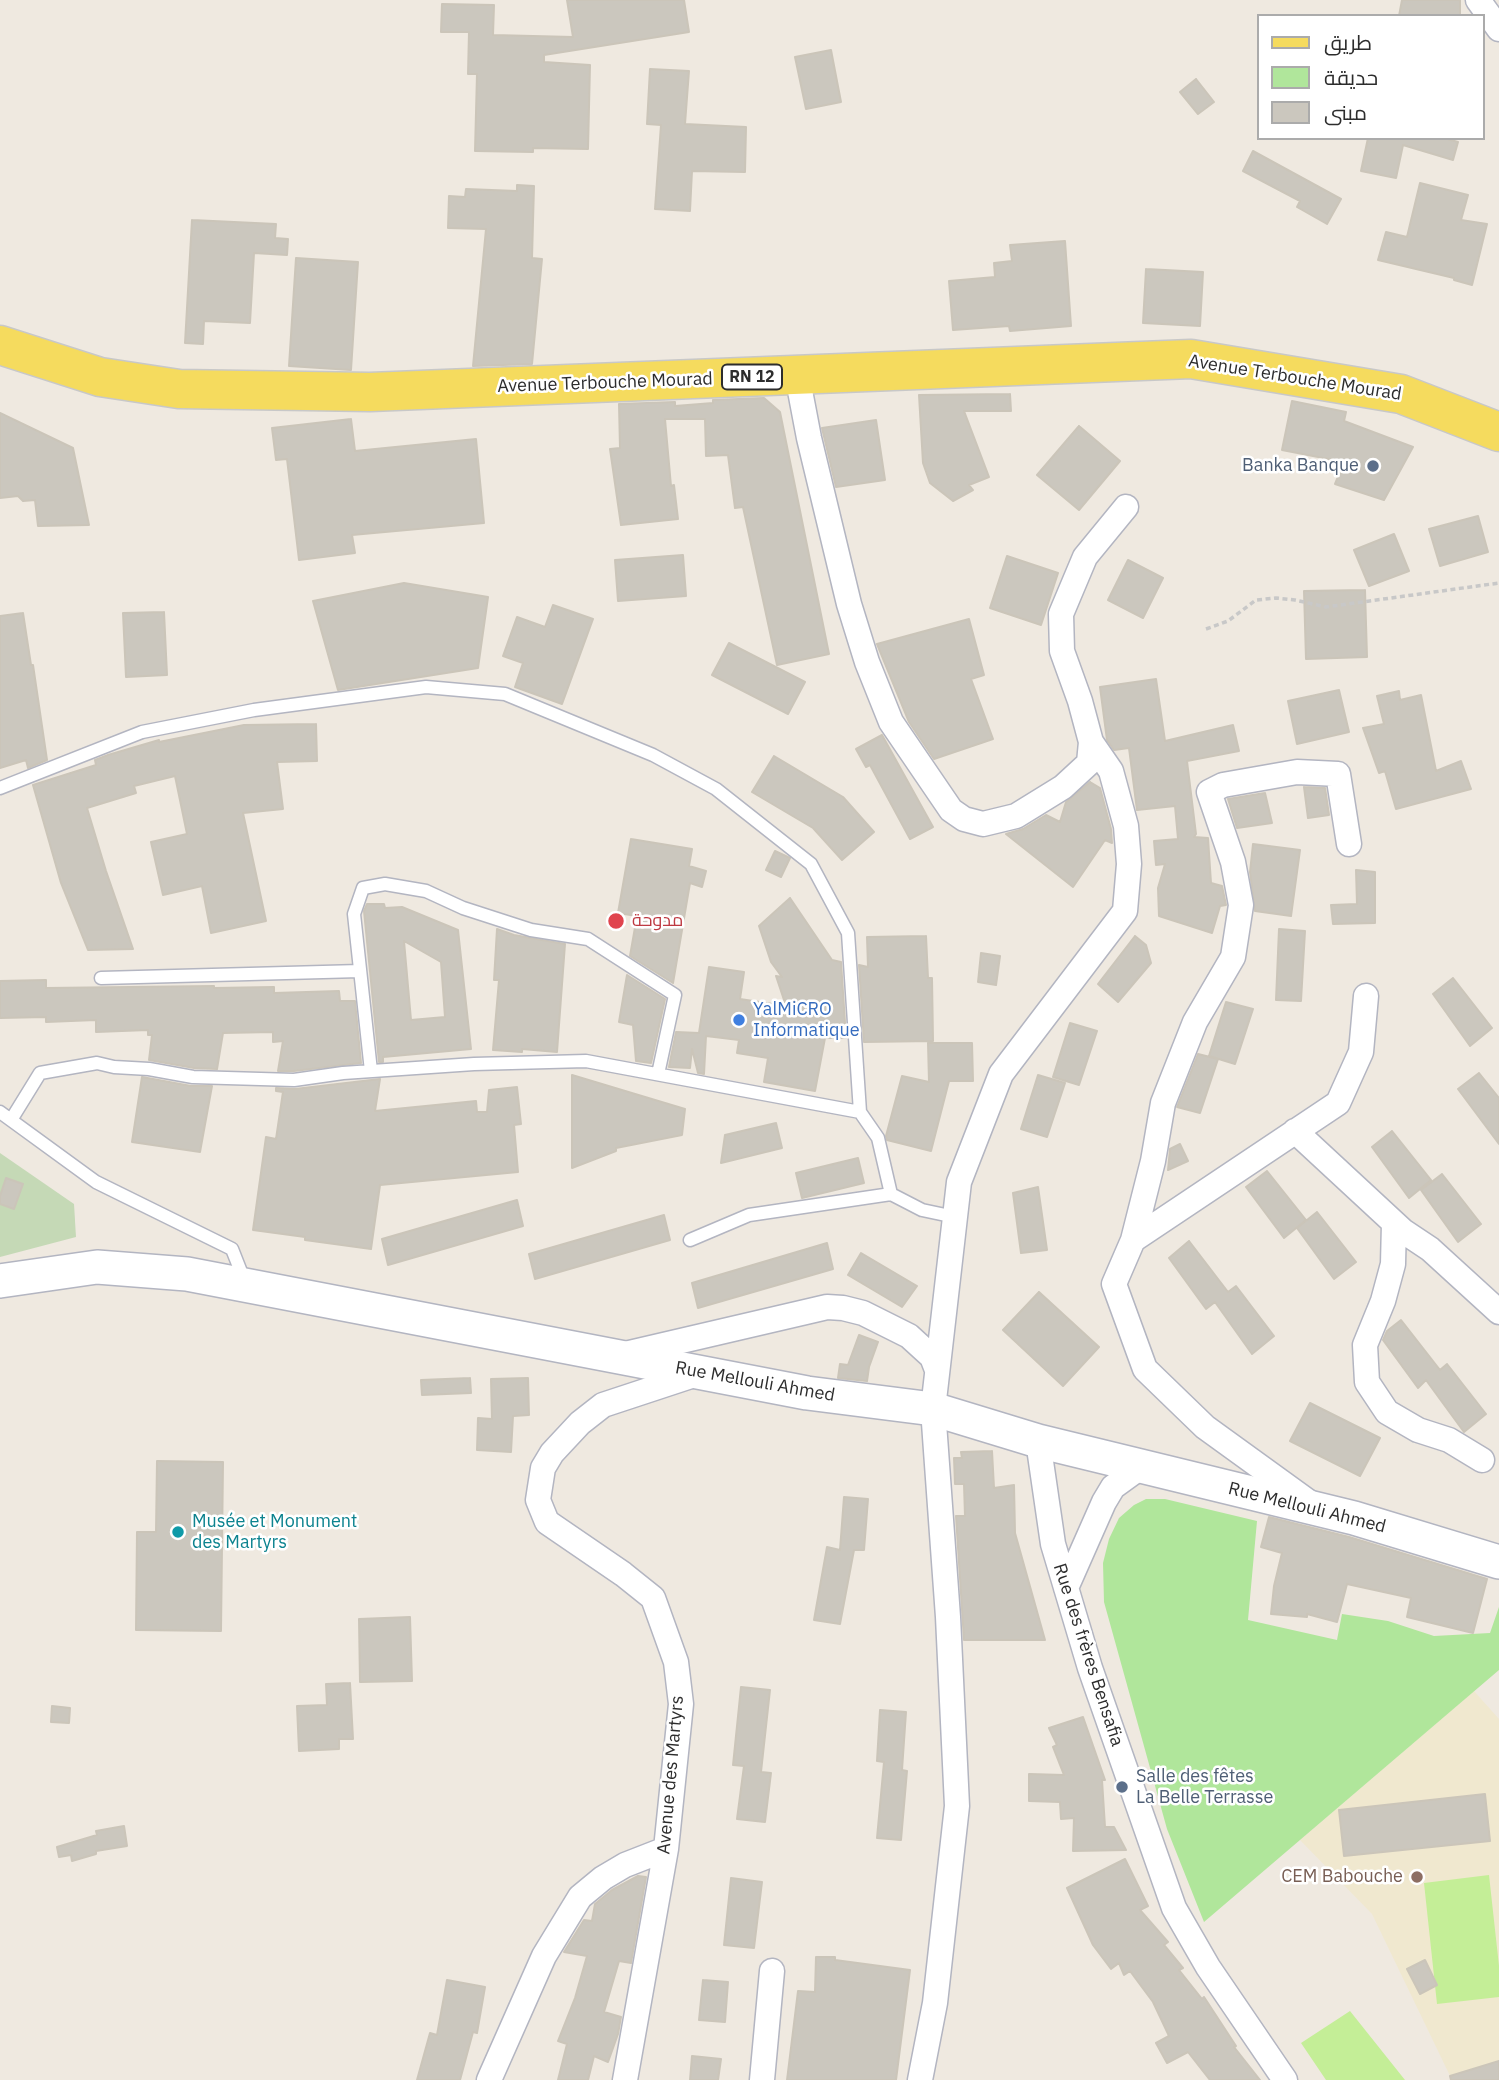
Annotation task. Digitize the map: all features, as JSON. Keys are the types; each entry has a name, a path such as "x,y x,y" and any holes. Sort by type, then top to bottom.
{"main road":[{"name":"Avenue Terbouche Mourad","path":"0,345 100,377 179,389 370,392 1191,359 1401,394 1499,432"}],"street":[{"path":"1478,0 1499,29"},
{"path":"797,375 809,438 849,604 867,662 891,722 951,810 964,819 983,824 1016,816 1079,774 1088,763 1091,742"},
{"path":"920,2080 935,2003 957,1806 948,1617 933,1409 959,1182 1001,1074 1125,911 1129,864 1126,826 1111,771 1091,742 1062,651 1061,614 1085,557 1126,508"},
{"path":"1319,1510 1205,1427 1145,1369 1114,1284 1133,1240 1153,1161 1163,1103 1195,1022 1233,957 1241,905 1233,862 1209,792 1223,785 1297,772 1338,774 1349,844"},
{"path":"1133,1240 1338,1103 1361,1052 1366,996"},
{"path":"1295,1131 1394,1223 1430,1249 1499,1312"},
{"path":"1394,1223 1393,1264 1383,1301 1365,1345 1367,1382 1387,1412 1418,1430 1449,1440 1482,1460"},
{"name":"Rue Mellouli Ahmed","path":"0,1281 97,1267 187,1274 807,1393 933,1409 1038,1441 1354,1518 1499,1562"},
{"path":"616,1356 827,1307 863,1313 909,1336 932,1357 937,1370"},
{"name":"Avenue des Martyrs","path":"625,2080 666,1849 681,1704 676,1662 653,1598 547,1522 538,1500 543,1468 552,1453 572,1431 603,1405 702,1372"},
{"name":"Rue des frères Bensafia","path":"1038,1441 1053,1544 1090,1668 1174,1908 1208,1967 1285,2080"},
{"path":"1066,1588 1113,1486 1142,1466"},
{"path":"489,2080 544,1956 580,1897 603,1878 625,1865 666,1849"},
{"path":"762,2080 772,1970"}],"lane":[{"path":"0,788 142,732 254,710 426,687 505,694 653,755 716,789 811,864 848,933 860,1112 878,1138 891,1194"},
{"path":"371,1071 354,914 363,888 385,884 426,891 463,908 531,930 588,939 675,996 659,1074"},
{"path":"101,978 360,971"},
{"path":"246,1286 232,1249 96,1182 5,1116 40,1073 97,1062 114,1067 149,1069 193,1077 294,1080 371,1071 474,1064 586,1061 860,1112"},
{"path":"690,1240 749,1215 891,1194 922,1210 955,1217"}],"path":[{"path":"1206,629 1228,621 1256,600 1286,599 1326,607 1499,583"}],"shaded area":[{"name":"CEM Babouche","path":"1474,1691 1499,1719 1499,2080 1452,2080 1372,1914 1300,1840"}],"green space":[{"path":"0,1153 74,1204 76,1237 0,1257"},
{"path":"1146,1499 1165,1499 1257,1521 1248,1620 1337,1640 1342,1614 1388,1621 1434,1636 1490,1633 1499,1607 1499,1670 1204,1922 1167,1829 1104,1602 1103,1563 1109,1539 1119,1518"},
{"path":"1489,1875 1499,1966 1499,1997 1437,2004 1424,1883"},
{"path":"1350,2011 1405,2080 1326,2080 1301,2043"}],"building":[{"path":"567,0 684,0 689,32 544,55 544,62 590,65 588,149 475,151 477,74 468,74 469,32 441,32 442,4 494,5 493,35 573,37"},
{"path":"1402,0 1460,0 1460,14 1399,14"},
{"path":"831,50 841,102 806,109 795,57"},
{"path":"650,69 689,71 685,124 746,127 745,172 692,171 690,211 655,209 661,125 647,124"},
{"path":"1196,79 1214,102 1198,114 1180,92"},
{"path":"1368,140 1458,142 1453,160 1403,145 1396,178 1361,171"},
{"path":"1253,151 1341,199 1327,224 1297,207 1300,201 1243,171"},
{"path":"1420,183 1468,195 1461,220 1487,224 1472,285 1454,278 1378,260 1386,232 1407,237"},
{"path":"517,185 534,186 532,258 542,259 532,364 473,366 486,229 448,228 449,196 465,197 466,189 517,191"},
{"path":"192,220 276,224 275,238 288,239 287,255 254,253 250,323 204,321 203,344 185,343"},
{"path":"1065,241 1071,326 1010,331 1009,326 953,330 949,281 995,277 994,263 1012,261 1010,245"},
{"path":"296,258 358,262 351,370 289,366"},
{"path":"1146,269 1203,272 1200,326 1143,323"},
{"path":"1010,394 1011,411 964,411 989,477 969,485 973,490 953,501 930,483 923,463 919,395"},
{"path":"764,398 780,412 829,654 777,665 743,507 735,508 728,455 706,456 705,419 665,419 671,486 674,485 678,519 621,525 610,449 620,448 619,404 675,402 675,406 713,403 713,400"},
{"path":"1292,401 1346,412 1344,421 1413,447 1384,500 1335,484 1344,462 1282,450"},
{"path":"0,413 73,448 89,525 38,526 35,500 23,501 18,496 0,498"},
{"path":"351,419 355,451 476,439 484,523 352,535 355,553 299,560 287,459 276,460 272,428"},
{"path":"876,420 885,480 836,487 822,428"},
{"path":"1079,426 1120,461 1079,510 1037,475"},
{"path":"1478,516 1488,552 1440,566 1429,529"},
{"path":"1394,534 1409,571 1369,586 1354,550"},
{"path":"683,555 686,596 618,601 615,560"},
{"path":"1007,556 1058,573 1041,625 990,608"},
{"path":"1128,560 1163,578 1143,618 1108,600"},
{"path":"404,583 488,597 478,668 338,690 313,601"},
{"path":"1365,590 1367,657 1306,659 1304,591"},
{"path":"553,605 593,619 562,704 515,687 523,663 503,656 517,617 545,627"},
{"path":"164,612 167,675 126,677 123,613"},
{"path":"23,613 47,760 28,768 26,760 0,768 0,616"},
{"path":"969,619 984,675 971,679 993,739 934,759 909,722 877,644"},
{"path":"729,643 805,682 788,714 712,675"},
{"path":"1156,679 1165,741 1233,725 1239,751 1187,761 1196,834 1194,837 1208,838 1211,883 1222,886 1226,905 1220,906 1212,933 1159,916 1158,888 1165,864 1156,865 1154,841 1178,839 1175,806 1137,810 1129,748 1114,750 1107,740 1100,687"},
{"path":"1339,690 1349,732 1297,744 1288,701"},
{"path":"1399,691 1400,700 1421,695 1436,771 1461,761 1471,789 1396,809 1385,771 1379,773 1363,728 1384,724 1377,696"},
{"path":"316,724 317,761 277,762 283,809 243,813 266,921 211,933 202,886 163,895 151,842 187,834 175,776 134,786 136,793 87,808 133,949 88,950 61,883 33,785 96,765 95,760 108,755 159,740 244,725"},
{"path":"882,735 933,827 910,839 870,765 866,767 856,749"},
{"path":"774,756 843,797 874,832 842,860 813,828 752,792"},
{"path":"1090,782 1100,788 1112,843 1105,840 1073,887 1006,834 1023,829 1046,815 1060,822 1066,802"},
{"path":"1304,787 1325,788 1329,815 1308,818"},
{"path":"1265,793 1272,823 1237,828 1228,799"},
{"path":"631,839 692,849 689,866 706,871 702,887 690,883 673,983 630,956 637,916 618,913"},
{"path":"1253,844 1300,850 1291,916 1255,911 1250,872"},
{"path":"775,851 790,858 781,877 766,870"},
{"path":"1356,870 1375,872 1375,923 1333,924 1331,905 1357,904"},
{"path":"790,898 832,960 841,962 846,1038 825,1038 815,1091 764,1082 768,1058 737,1053 739,1040 706,1036 704,1074 698,1073 692,1049 690,1068 669,1067 676,1032 699,1033 709,967 744,972 740,999 786,1006 776,976 782,977 771,962 759,926"},
{"path":"367,904 384,904 385,908 402,907 458,930 471,1049 383,1057 383,1062 379,1062 364,911","holes":["404,941 441,962 445,1017 411,1020"]},
{"path":"497,929 514,935 565,944 557,1052 493,1050 499,980 494,980"},
{"path":"1279,929 1305,931 1301,1001 1276,1000"},
{"path":"926,936 928,978 932,978 933,1041 864,1042 859,965 868,967 867,937"},
{"path":"1135,936 1146,945 1151,963 1118,1002 1098,984"},
{"path":"981,953 1000,956 996,985 978,982"},
{"path":"627,975 665,999 651,1063 636,1061 633,1025 619,1022"},
{"path":"1453,978 1492,1028 1470,1046 1433,994"},
{"path":"46,980 46,988 214,986 274,987 274,993 339,991 340,1001 355,1001 361,1063 278,1071 283,1041 273,1042 273,1032 223,1033 217,1069 194,1068 149,1060 152,1035 148,1035 148,1030 96,1032 96,1020 46,1022 46,1017 0,1018 0,981"},
{"path":"1226,1002 1253,1009 1235,1064 1209,1056"},
{"path":"1070,1023 1097,1031 1079,1085 1053,1077"},
{"path":"928,1043 972,1043 973,1081 949,1081 931,1151 887,1140 886,1136 902,1076 929,1082"},
{"path":"1198,1054 1218,1059 1200,1113 1177,1107"},
{"path":"1479,1073 1499,1098 1499,1144 1458,1089"},
{"path":"572,1075 685,1109 682,1135 616,1148 616,1151 572,1168"},
{"path":"1038,1075 1065,1083 1047,1137 1021,1129"},
{"path":"142,1077 191,1086 212,1086 200,1152 132,1142"},
{"path":"380,1079 375,1111 476,1101 477,1112 487,1112 489,1090 517,1087 521,1124 514,1125 518,1172 380,1185 371,1249 253,1230 266,1137 276,1139 283,1092 276,1091 276,1088 295,1089"},
{"path":"776,1123 782,1148 721,1163 725,1135"},
{"path":"1392,1131 1431,1180 1409,1198 1372,1147"},
{"path":"1180,1144 1188,1161 1168,1170 1170,1149"},
{"path":"858,1158 864,1183 802,1198 796,1173"},
{"path":"1267,1171 1306,1220 1284,1238 1246,1187"},
{"path":"1442,1174 1481,1224 1458,1242 1421,1190"},
{"path":"6,1178 23,1184 14,1209 0,1204"},
{"path":"1038,1187 1047,1250 1021,1253 1013,1193"},
{"path":"517,1200 523,1226 388,1265 382,1239"},
{"path":"1317,1212 1356,1262 1334,1279 1297,1228"},
{"path":"664,1215 670,1240 535,1279 529,1254"},
{"path":"1189,1241 1228,1292 1236,1286 1274,1336 1252,1354 1215,1302 1206,1309 1169,1258"},
{"path":"827,1243 833,1269 698,1308 692,1283"},
{"path":"861,1253 917,1286 902,1307 848,1275"},
{"path":"1039,1292 1099,1347 1063,1386 1003,1330"},
{"path":"1401,1320 1440,1370 1447,1364 1486,1414 1464,1432 1426,1380 1418,1388 1383,1340 1387,1331"},
{"path":"859,1335 878,1342 867,1381 838,1378 840,1364 848,1365"},
{"path":"470,1378 471,1393 422,1395 421,1380"},
{"path":"528,1378 529,1415 513,1416 511,1452 477,1450 478,1418 492,1419 491,1379"},
{"path":"1310,1403 1380,1438 1360,1476 1290,1441"},
{"path":"992,1451 994,1488 1014,1485 1015,1533 1045,1640 964,1640 956,1516 965,1516 964,1484 955,1484 954,1458 962,1458 961,1452"},
{"path":"157,1461 223,1462 221,1631 136,1630 137,1532 156,1532"},
{"path":"844,1497 868,1499 864,1550 854,1550 840,1624 814,1620 827,1547 840,1550"},
{"path":"1269,1517 1349,1537 1487,1579 1473,1633 1407,1617 1411,1598 1347,1584 1337,1622 1307,1614 1307,1617 1271,1614 1282,1553 1261,1547"},
{"path":"410,1617 412,1681 360,1682 359,1619"},
{"path":"350,1683 353,1739 339,1739 339,1749 299,1751 297,1706 327,1705 326,1684"},
{"path":"741,1687 770,1690 761,1772 771,1773 765,1822 737,1819 744,1766 733,1765"},
{"path":"52,1706 70,1708 69,1723 51,1722"},
{"path":"880,1710 906,1712 902,1770 907,1771 901,1840 877,1838 884,1762 877,1761"},
{"path":"1083,1717 1105,1780 1102,1780 1105,1827 1114,1827 1126,1850 1073,1851 1074,1818 1061,1819 1060,1802 1029,1801 1029,1774 1064,1775 1053,1747 1057,1745 1049,1728"},
{"path":"1485,1794 1490,1841 1344,1856 1339,1810"},
{"path":"124,1826 127,1846 96,1851 96,1854 72,1861 71,1855 59,1857 57,1847 97,1835 96,1831"},
{"path":"1125,1859 1148,1906 1140,1910 1168,1942 1164,1945 1183,1968 1179,1970 1202,1999 1204,1997 1236,2046 1234,2047 1260,2080 1210,2080 1188,2052 1167,2063 1156,2043 1169,2036 1153,2002 1130,1971 1124,1975 1119,1963 1111,1969 1093,1945 1067,1888"},
{"path":"638,1876 646,1877 631,1963 619,1961 604,2012 621,2017 608,2062 594,2056 588,2080 558,2080 567,2044 558,2041 575,1998 587,1956 564,1952 584,1920 592,1921 595,1904 612,1890"},
{"path":"731,1878 762,1882 754,1948 724,1945"},
{"path":"816,1957 835,1957 835,1960 910,1970 896,2080 787,2080 798,1991 815,1992"},
{"path":"1425,1960 1437,1985 1420,1994 1407,1969"},
{"path":"447,1980 485,1987 477,2033 473,2032 460,2080 417,2080 430,2033 437,2035"},
{"path":"703,1980 728,1982 725,2022 699,2020"},
{"path":"692,2056 721,2059 718,2080 690,2080"},
{"path":"1499,2061 1499,2080 1451,2080 1450,2076"}],"place":[{"name":"Banka Banque","path":"1373,466"},
{"name":"مدوحة","path":"616,921"},
{"name":"YalMiCRO Informatique","path":"739,1020"},
{"name":"Musée et Monument des Martyrs","path":"178,1532"},
{"name":"Salle des fêtes La Belle Terrasse","path":"1122,1787"},
{"name":"CEM Babouche","path":"1417,1877"}]}
